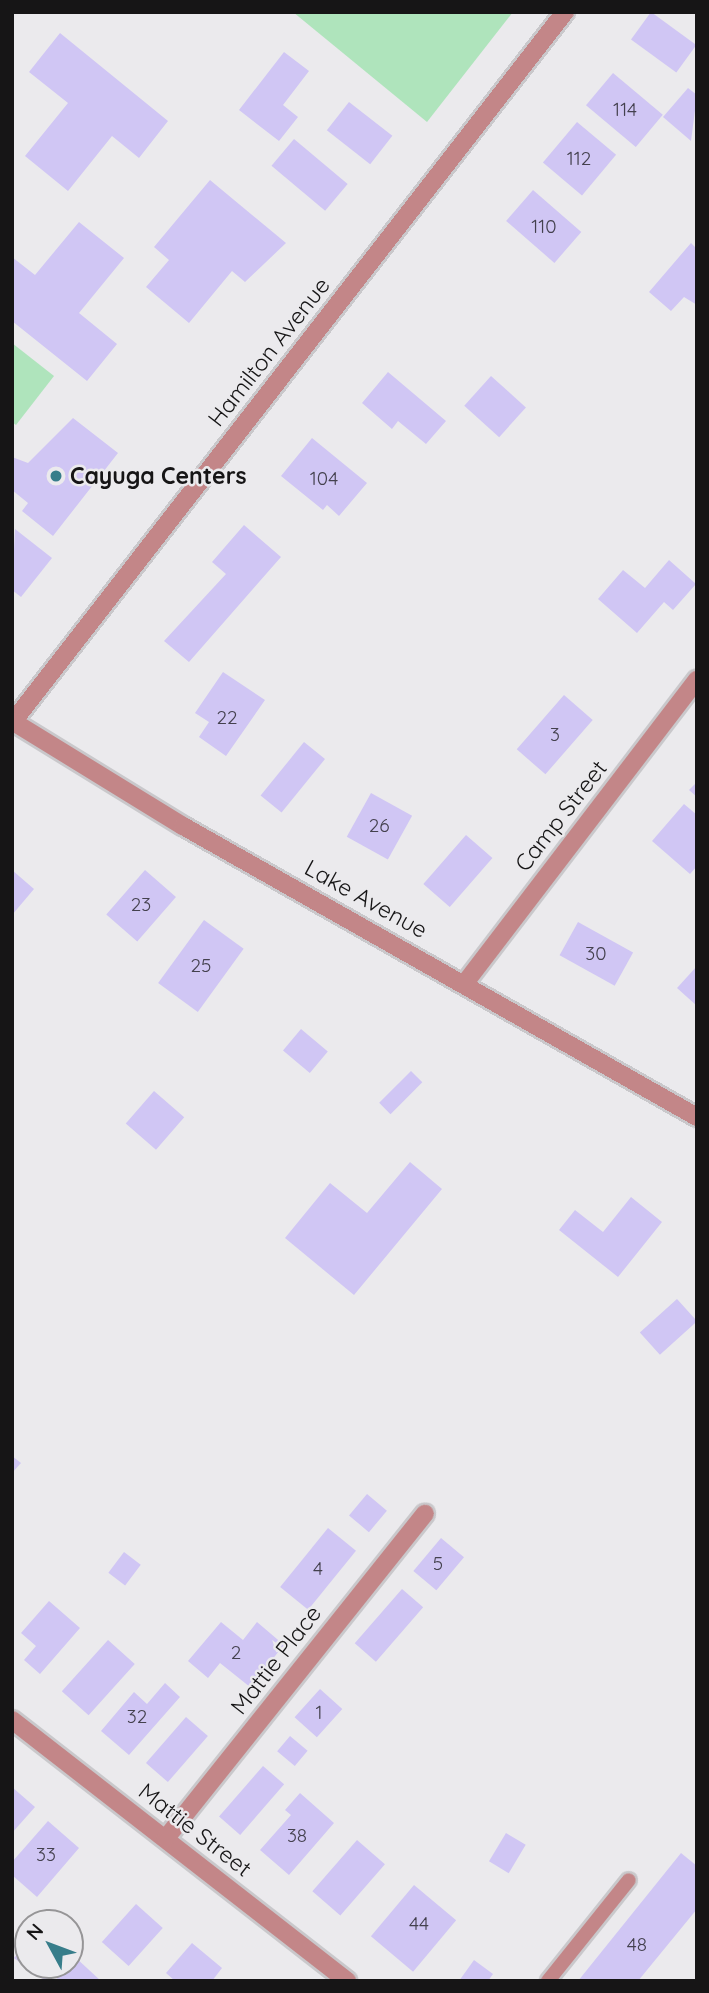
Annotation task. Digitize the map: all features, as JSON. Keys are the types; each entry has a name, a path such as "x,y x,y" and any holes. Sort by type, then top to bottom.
{"street":[{"name":"Hamilton Avenue","path":"13,722 565,12"},
{"name":"Camp Street","path":"465,983 697,680"},
{"name":"Lake Avenue","path":"13,722 183,825 697,1117"},
{"name":"Mattie Place","path":"166,1838 425,1514"},
{"name":"Mattie Street","path":"12,1720 347,1981"}],"lane":[{"path":"548,1981 629,1880"}],"green space":[{"path":"293,12 513,12 427,122"},
{"path":"12,343 54,376 16,425 12,422"}],"building":[{"path":"651,12 696,45 676,72 631,40"},
{"path":"60,33 168,121 139,158 112,136 68,191 25,156 68,103 29,72"},
{"path":"284,52 309,71 283,105 298,117 279,141 239,110"},
{"path":"613,73 663,115 636,147 586,105"},
{"path":"688,88 697,95 691,141 663,117"},
{"path":"349,102 392,136 370,164 327,130"},
{"path":"577,122 616,155 582,195 543,163"},
{"path":"294,139 348,184 325,211 272,166"},
{"path":"210,180 286,243 245,282 232,271 189,323 146,287 169,260 154,247"},
{"path":"533,190 581,232 554,263 506,221"},
{"path":"79,222 124,258 79,313 117,344 87,381 12,321 12,257 35,275"},
{"path":"691,243 697,249 697,305 684,297 671,311 649,292"},
{"path":"388,372 446,421 426,444 398,421 392,429 362,403"},
{"path":"491,376 526,407 499,437 464,406"},
{"name":"Cayuga Centers","path":"73,418 118,453 53,536 22,511 28,503 12,490 12,457 28,463"},
{"path":"312,438 367,483 339,516 327,505 323,510 281,476"},
{"path":"244,525 281,557 189,662 164,641 226,574 212,562"},
{"path":"15,529 52,558 21,597 12,590"},
{"path":"669,560 696,584 673,610 664,602 637,633 598,599 623,570 645,588"},
{"path":"223,672 265,700 226,756 199,737 209,722 195,713"},
{"path":"564,695 593,720 545,774 517,749"},
{"path":"304,742 325,759 282,813 261,796"},
{"path":"697,782 697,797 689,790"},
{"path":"371,793 412,816 388,860 347,837"},
{"path":"684,804 697,815 697,866 690,874 652,841"},
{"path":"466,835 492,858 450,907 423,884"},
{"path":"12,870 34,889 12,915"},
{"path":"145,870 176,897 137,941 106,915"},
{"path":"204,920 244,949 198,1012 158,983"},
{"path":"578,922 633,953 615,986 560,955"},
{"path":"697,966 697,1006 677,988"},
{"path":"301,1029 328,1051 310,1073 283,1050"},
{"path":"411,1071 422,1082 390,1114 379,1103"},
{"path":"154,1091 184,1117 156,1150 126,1123"},
{"path":"410,1162 442,1189 354,1295 285,1238 330,1183 367,1213"},
{"path":"631,1197 662,1222 618,1277 559,1230 575,1210 603,1232"},
{"path":"677,1299 697,1321 660,1355 640,1332"},
{"path":"12,1456 21,1463 12,1473"},
{"path":"367,1494 387,1511 369,1532 349,1515"},
{"path":"328,1528 356,1551 308,1610 280,1587"},
{"path":"441,1538 464,1557 436,1590 413,1571"},
{"path":"124,1552 141,1565 125,1585 108,1573"},
{"path":"402,1589 423,1607 376,1662 355,1643"},
{"path":"49,1601 80,1628 40,1674 24,1660 36,1646 21,1633"},
{"path":"221,1622 243,1640 257,1622 284,1645 250,1687 220,1663 208,1678 188,1661"},
{"path":"108,1640 135,1664 89,1715 62,1691"},
{"path":"165,1683 180,1697 129,1755 101,1731 134,1692 147,1704"},
{"path":"320,1689 342,1709 317,1737 295,1717"},
{"path":"186,1717 208,1736 168,1782 146,1763"},
{"path":"290,1736 308,1751 295,1766 277,1751"},
{"path":"263,1766 284,1784 240,1835 219,1817"},
{"path":"12,1787 35,1807 12,1833"},
{"path":"300,1793 334,1823 289,1875 260,1850 291,1815 285,1810"},
{"path":"48,1821 79,1848 37,1897 12,1875 12,1862"},
{"path":"506,1833 526,1845 509,1873 489,1861"},
{"path":"357,1840 385,1864 340,1916 312,1891"},
{"path":"681,1853 697,1866 697,1909 638,1981 578,1981"},
{"path":"414,1885 456,1920 413,1972 371,1936"},
{"path":"136,1904 163,1928 129,1966 102,1942"},
{"path":"192,1943 222,1968 212,1981 175,1981 166,1973"},
{"path":"474,1960 493,1974 488,1981 459,1981"},
{"path":"84,1965 101,1981 55,1981 84,1979"}],"place":[{"name":"Cayuga Centers","path":"56,476"}]}
